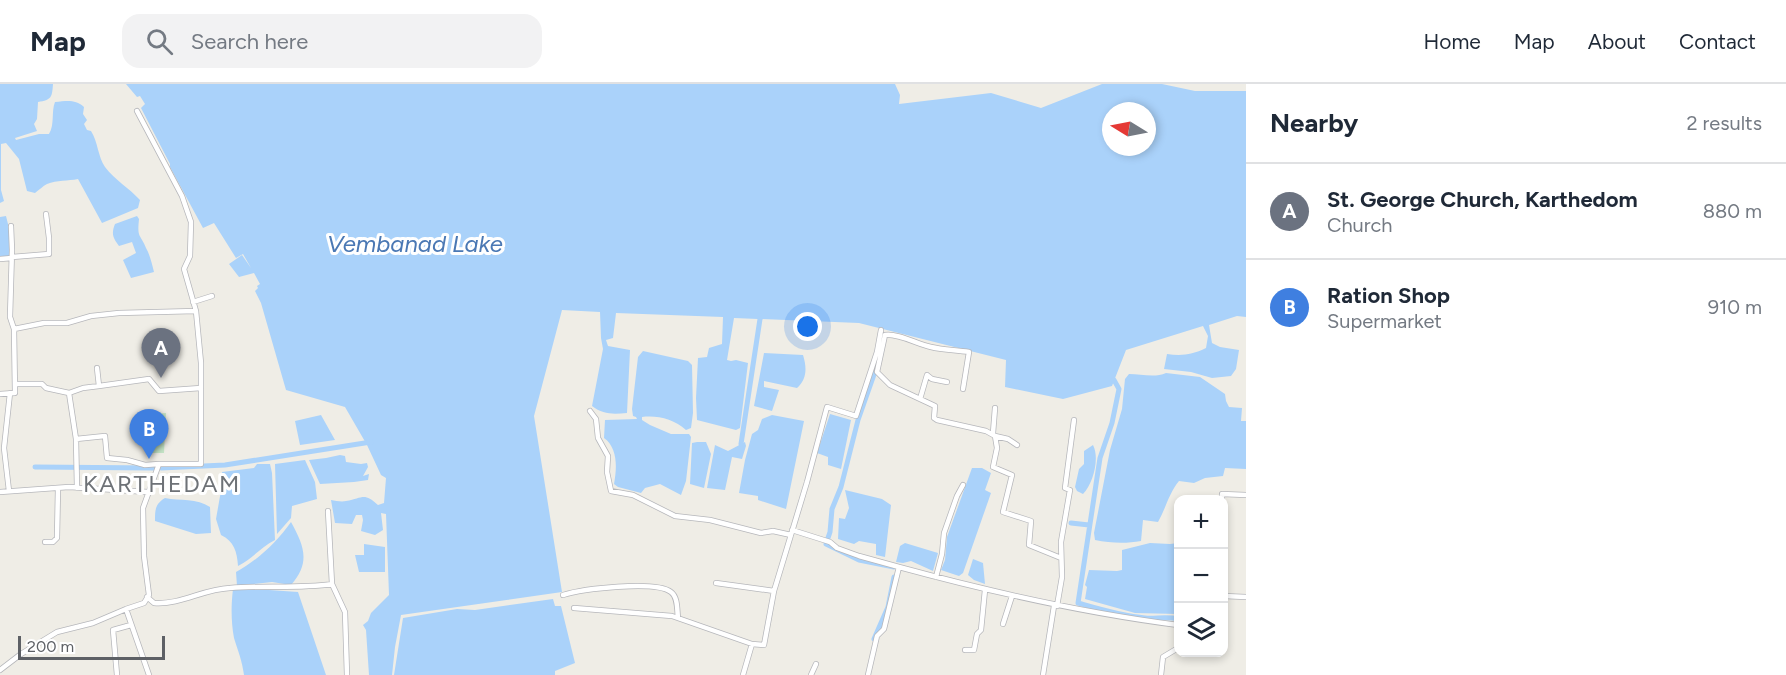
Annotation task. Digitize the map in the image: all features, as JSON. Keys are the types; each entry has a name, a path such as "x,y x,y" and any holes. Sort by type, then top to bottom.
{"street":[{"path":"76,439 105,436 106,459 127,460 145,465 201,464 201,363 195,311 184,269 190,256 191,222 182,196 137,111"},
{"path":"0,259 49,254 46,214"},
{"path":"0,394 15,393 14,329 10,317 11,226"},
{"path":"193,302 212,296"},
{"path":"14,329 44,323 68,323 91,316 110,314 195,311"},
{"path":"574,608 672,616 752,644 764,645 774,591 827,407 856,416 877,352 881,330"},
{"path":"963,389 969,352 930,346 888,334 885,336 878,372 890,385 935,406 933,416 994,434 1017,445"},
{"path":"97,368 99,386"},
{"path":"870,375 884,379"},
{"path":"920,399 927,375 932,379 947,382"},
{"path":"15,384 42,384 46,388 69,393 83,388 149,379 159,391 201,388"},
{"path":"9,491 4,448 10,393"},
{"path":"69,393 76,439 78,488"},
{"path":"995,408 994,434 997,448 993,467 1012,475 1003,512 1031,521 1029,545 1061,558"},
{"path":"590,411 596,419 598,438 608,456 607,472 611,491 633,495 675,516 710,520 761,533 773,531 791,533 827,541 837,548 985,590 1056,606 1174,624"},
{"path":"1043,675 1062,577 1061,542 1070,490 1065,488 1074,420"},
{"path":"0,670 57,632 93,623 144,603 148,595 142,522 143,508 159,464"},
{"path":"936,577 944,533 963,485"},
{"path":"45,542 53,542 57,538 58,488"},
{"path":"0,492 78,488 147,492"},
{"path":"1222,495 1246,495"},
{"path":"328,511 332,584 345,612 347,675"},
{"path":"868,675 877,636 884,629 899,567"},
{"path":"716,583 774,591"},
{"path":"147,597 154,603 163,604 229,588 332,584"},
{"path":"563,595 637,585 669,590 676,598 678,618"},
{"path":"965,650 974,650 976,634 981,630 985,590"},
{"path":"1003,624 1012,596"},
{"path":"1228,596 1246,597"},
{"path":"126,609 148,675"},
{"path":"117,675 113,630 131,625"},
{"path":"743,675 752,644"},
{"path":"1161,675 1163,657 1174,651"},
{"path":"811,675 816,664"}],"green space":[{"path":"166,413 164,453 149,453 151,424 147,424 149,414"}],"water":[{"path":"0,84 53,84 50,97 38,102 37,119 34,124 37,131 15,138 16,140 49,134 55,102 67,101 81,104 87,120 84,124 93,135 105,167 140,200 138,208 102,223 78,179 51,183 35,193 27,191 19,159 6,143 1,144 1,190 4,201 0,203"},
{"name":"Vembanad Lake","path":"126,84 895,84 900,95 899,104 991,93 1041,108 1102,84 1162,84 1195,91 1246,91 1246,317 1237,316 1209,325 1212,343 1220,347 1239,350 1236,369 1231,376 1212,378 1191,372 1164,369 1167,354 1186,354 1206,348 1208,336 1203,326 1126,350 1112,386 1063,399 1005,387 1006,360 859,323 734,318 727,360 748,363 740,428 736,430 697,420 698,358 707,357 709,348 722,344 723,317 616,313 613,338 606,340 608,346 630,350 627,413 613,414 600,411 592,406 603,349 600,312 562,310 534,416 562,592 401,615 392,675 369,675 366,630 363,625 368,621 371,613 389,595 386,514 381,513 383,530 375,535 361,531 362,515 356,515 352,524 335,523 331,500 344,501 366,497 378,505 384,503 386,478 381,475 345,407 286,390 261,303 255,291 260,284 254,273 239,277 229,264 242,255 251,268 243,254 236,258 214,223 203,228 141,108 145,104 140,96 137,97"},
{"path":"6,216 10,256 0,256 0,217"},
{"path":"137,216 139,233 154,272 131,278 123,260 136,253 132,242 119,246 113,231 115,224"},
{"path":"643,351 688,361 692,365 691,428 686,430 665,419 642,417 642,420 650,425 671,434 689,434 691,437 686,481 681,495 660,484 645,488 641,493 614,484 615,459 612,447 604,438 605,420 637,419 633,416 632,409 638,357"},
{"path":"764,353 803,355 805,364 804,377 797,388 764,381 764,387 779,390 772,411 754,406"},
{"path":"1166,373 1200,377 1225,394 1229,407 1242,408 1241,421 1246,421 1246,469 1225,468 1223,476 1205,478 1194,483 1179,481 1158,522 1143,520 1141,541 1118,543 1095,540 1094,533 1110,450 1122,409 1125,379 1129,374 1153,376"},
{"path":"830,414 851,420 841,469 828,465 828,457 817,453"},
{"path":"321,415 335,440 300,445 295,421"},
{"path":"772,415 804,421 786,509 758,500 758,496 739,493 752,434 758,430 762,419"},
{"path":"706,442 711,454 704,488 690,484 692,443"},
{"path":"745,442 742,459 732,457 725,490 707,488 715,445 728,451"},
{"path":"1093,445 1096,464 1090,484 1083,494 1075,487 1079,469 1084,464 1084,451"},
{"path":"345,456 346,462 367,463 368,467 363,476 369,474 368,480 320,484 309,460"},
{"path":"305,460 315,482 317,499 292,506 291,518 277,534 275,464"},
{"path":"257,464 270,464 275,540 238,566 234,547 221,535 216,519 222,485 237,484 238,480 223,479 222,472 254,468"},
{"path":"972,468 982,468 991,473 985,490 991,493 963,573 959,576 941,570 945,560 947,537"},
{"path":"845,490 882,499 891,505 885,557 876,555 876,544 859,541 854,544 838,539 839,518 845,519 849,508"},
{"path":"165,498 194,501 210,507 211,533 196,534 155,521 156,508"},
{"path":"291,522 302,546 303,561 291,585 272,582 237,586 236,572 266,550"},
{"path":"905,543 938,553 933,571 911,561 896,562 900,546"},
{"path":"1150,543 1174,544 1174,614 1135,613 1085,599 1087,587 1085,585 1089,570 1122,570 1122,550"},
{"path":"364,544 385,547 385,572 359,572 355,555 364,555"},
{"path":"973,559 983,563 985,584 968,575"},
{"path":"233,589 298,592 326,675 244,675 233,632"},
{"path":"553,599 555,606 561,606 575,663 555,671 555,675 394,675 403,618 457,609 475,610"}],"waterway":[{"path":"741,444 760,319"},
{"path":"877,366 858,420 841,487 832,509 830,532 826,544 859,560 894,567"},
{"path":"1114,380 1119,389 1112,423 1100,458 1078,603 1128,616 1174,618"},
{"path":"161,468 225,465 371,442"},
{"path":"35,467 154,468"},
{"path":"1071,523 1089,525"},
{"path":"874,639 888,607 894,577"}],"place":[{"name":"St. George Church, Karthedom","path":"161,378"},
{"name":"Ration Shop","path":"149,459"}],"district":[{"name":"KARTHEDAM","path":"162,484"}]}
